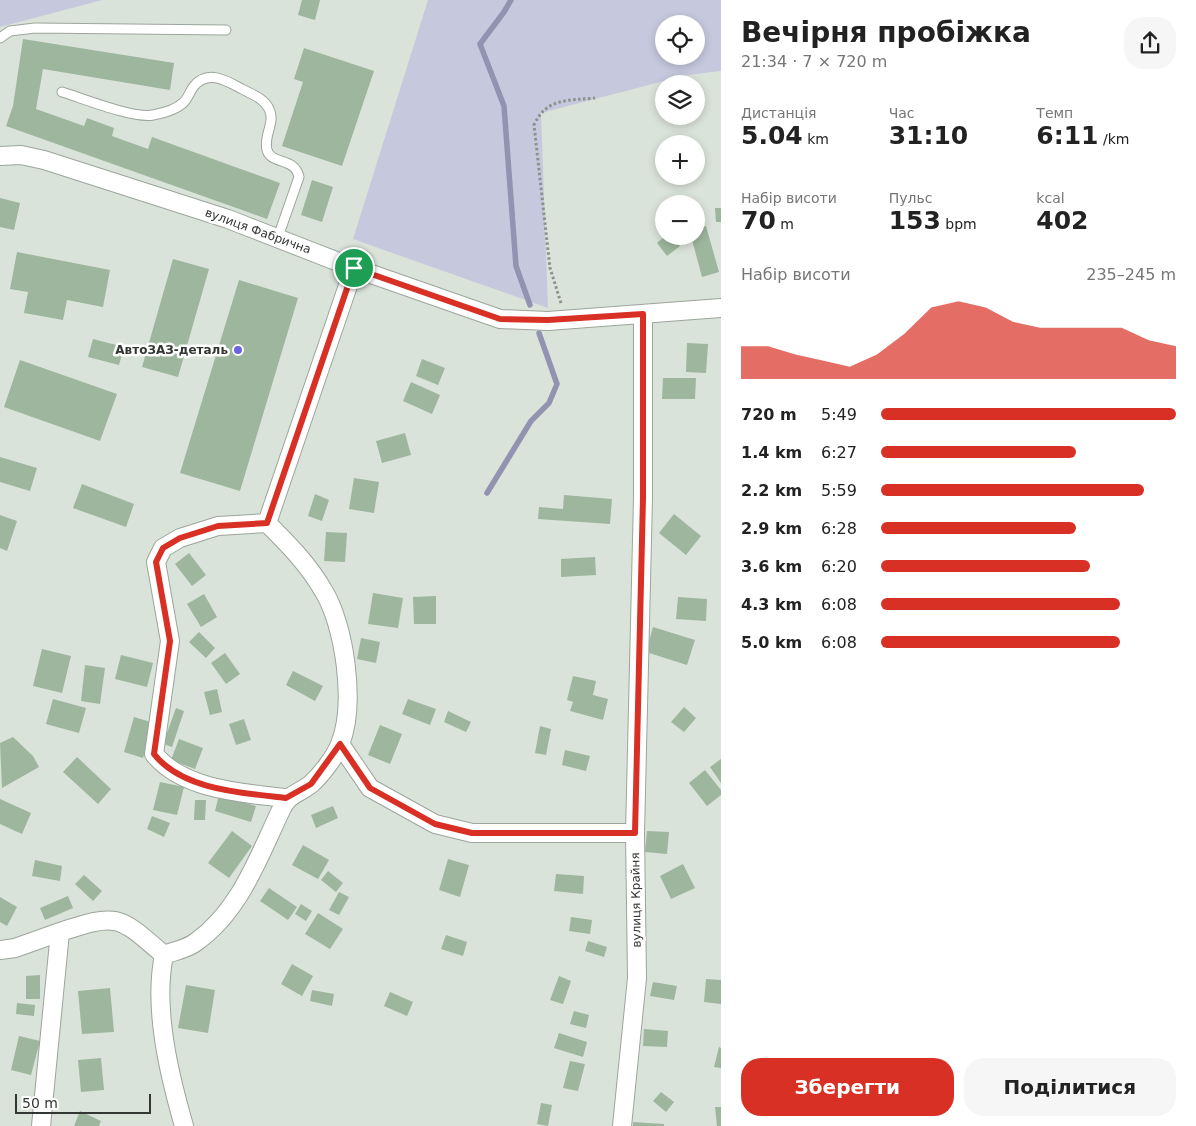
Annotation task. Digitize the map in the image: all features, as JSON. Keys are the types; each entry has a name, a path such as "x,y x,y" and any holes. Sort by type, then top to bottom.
{"street":[{"name":"вулиця Фабрична","path":"0,156 21,155 44,160 228,219 354,268 500,319 531,321 721,308"},
{"path":"267,523 354,268"},
{"name":"вулиця Крайня","path":"622,1126 636,978 635,833 643,508 643,314"},
{"path":"164,955 194,944 226,915 243,889 286,798 311,784 340,744 348,691 346,660 338,627 324,591 300,557 267,523 218,526 180,538 163,548 156,562 170,641 154,754 165,767 201,784 286,798"},
{"path":"340,744 370,788 435,824 472,833 635,833"},
{"path":"0,950 15,948 99,920 120,921 139,933 164,955"},
{"path":"41,1126 60,932"},
{"path":"164,955 160,973 162,1012 172,1084 184,1126"}],"lane":[{"path":"0,38 10,31 35,28 226,30"},
{"path":"62,92 136,114 151,116 173,110 185,101 195,84 209,77 221,78 260,99 269,109 271,120 267,152 271,157 293,165 300,177 278,237"}],"path":[{"path":"566,318 550,268 534,125 540,112 555,102 595,98"}],"shaded area":[{"path":"0,0 102,0 0,27"},
{"path":"428,0 721,0 721,71 687,75 655,75 655,83 541,113 548,308 353,239"}],"building":[{"path":"302,0 320,0 315,20 298,15"},
{"path":"23,39 174,63 170,90 43,69 36,109 84,126 87,118 114,128 112,136 148,149 152,137 280,183 267,219 6,126 13,106"},
{"path":"304,48 374,71 342,166 282,146 303,82 294,79"},
{"path":"312,180 333,187 322,222 301,215"},
{"path":"0,198 20,203 14,230 0,227"},
{"path":"715,208 721,208 721,222 716,222"},
{"path":"705,226 719,272 702,277 693,245 705,245"},
{"path":"659,245 679,245 680,246 667,256"},
{"path":"17,252 110,270 103,307 67,300 63,320 24,313 28,292 10,289"},
{"path":"173,259 209,269 178,377 142,367"},
{"path":"239,280 298,298 240,491 180,473"},
{"path":"93,339 124,347 119,365 88,357"},
{"path":"687,343 708,344 706,373 686,372"},
{"path":"422,359 445,368 438,385 416,376"},
{"path":"20,360 117,394 100,441 4,407"},
{"path":"663,378 696,378 695,399 662,399"},
{"path":"411,382 440,395 432,414 403,401"},
{"path":"405,433 411,455 382,463 376,441"},
{"path":"0,457 37,468 30,491 0,482"},
{"path":"354,478 379,482 374,513 349,509"},
{"path":"82,484 134,504 126,527 73,508"},
{"path":"315,494 329,500 322,521 308,516"},
{"path":"564,495 612,499 610,524 538,519 539,507 563,509"},
{"path":"674,514 701,536 686,555 659,533"},
{"path":"0,515 17,521 7,551 0,548"},
{"path":"326,532 347,533 345,562 324,561"},
{"path":"189,553 206,575 192,586 175,564"},
{"path":"595,557 596,575 561,577 561,559"},
{"path":"373,593 403,598 398,628 368,624"},
{"path":"204,594 217,617 201,627 187,604"},
{"path":"436,596 436,624 414,624 413,597"},
{"path":"678,597 707,599 706,621 676,619"},
{"path":"653,627 695,640 687,665 646,652"},
{"path":"199,632 215,648 206,658 189,642"},
{"path":"361,638 380,642 376,663 357,659"},
{"path":"42,649 71,656 62,693 33,686"},
{"path":"225,653 240,674 226,684 211,663"},
{"path":"121,655 153,663 147,687 115,679"},
{"path":"85,665 105,668 100,704 81,701"},
{"path":"293,671 323,686 315,701 286,685"},
{"path":"573,676 596,681 593,695 608,699 603,720 570,711 573,702 567,700"},
{"path":"217,689 222,712 210,715 204,692"},
{"path":"53,699 86,708 79,733 46,724"},
{"path":"408,699 436,709 430,725 402,714"},
{"path":"684,707 696,718 684,732 671,722"},
{"path":"176,708 184,711 172,747 163,744"},
{"path":"448,711 471,722 466,732 444,722"},
{"path":"134,717 154,723 143,758 124,752"},
{"path":"244,719 251,740 236,745 229,724"},
{"path":"380,725 402,734 390,764 368,755"},
{"path":"540,726 551,729 546,755 535,753"},
{"path":"13,737 33,756 39,767 2,788 0,743"},
{"path":"179,739 203,748 195,769 171,760"},
{"path":"565,750 590,756 586,771 562,765"},
{"path":"77,757 111,789 98,804 63,772"},
{"path":"721,759 721,783 710,767"},
{"path":"705,770 721,790 721,795 707,806 689,783"},
{"path":"160,782 184,787 177,815 153,810"},
{"path":"219,795 256,806 251,822 215,811"},
{"path":"0,799 31,813 22,834 0,824"},
{"path":"195,800 206,800 205,820 194,820"},
{"path":"333,806 338,818 316,828 311,815"},
{"path":"152,816 170,823 164,837 147,829"},
{"path":"232,831 252,846 229,878 208,863"},
{"path":"647,831 669,832 667,854 645,852"},
{"path":"303,845 329,860 318,879 292,865"},
{"path":"448,859 469,865 460,897 439,890"},
{"path":"35,860 62,866 60,881 32,876"},
{"path":"683,864 695,888 671,899 660,876"},
{"path":"328,871 343,883 336,892 321,880"},
{"path":"556,874 584,876 583,894 554,891"},
{"path":"84,875 102,891 93,901 75,884"},
{"path":"269,888 297,907 288,920 260,901"},
{"path":"339,892 349,897 339,915 329,910"},
{"path":"68,896 73,908 45,920 40,908"},
{"path":"0,897 17,907 7,926 0,922"},
{"path":"301,904 312,911 306,921 295,914"},
{"path":"318,913 343,929 330,949 305,934"},
{"path":"571,917 592,920 590,934 569,931"},
{"path":"446,935 467,942 463,956 441,949"},
{"path":"588,941 607,947 604,957 585,951"},
{"path":"292,964 313,976 302,996 281,984"},
{"path":"40,975 40,999 26,999 26,976"},
{"path":"559,976 571,981 563,1004 550,1000"},
{"path":"706,979 721,980 721,1004 704,1002"},
{"path":"653,982 677,986 674,1000 650,996"},
{"path":"186,985 215,990 208,1033 178,1028"},
{"path":"110,988 114,1032 82,1034 78,991"},
{"path":"312,990 334,994 332,1006 310,1001"},
{"path":"390,992 413,1002 407,1016 384,1006"},
{"path":"17,1003 35,1005 34,1016 16,1014"},
{"path":"574,1011 589,1015 586,1028 570,1024"},
{"path":"644,1029 668,1031 667,1047 643,1046"},
{"path":"559,1033 587,1042 583,1057 554,1048"},
{"path":"19,1036 40,1041 31,1075 11,1070"},
{"path":"719,1047 721,1048 721,1068 714,1067"},
{"path":"101,1058 104,1090 81,1092 78,1060"},
{"path":"570,1061 585,1064 578,1091 563,1088"},
{"path":"661,1092 674,1102 666,1112 653,1101"},
{"path":"541,1103 552,1105 548,1126 537,1124"},
{"path":"715,1107 721,1107 721,1126 717,1126"},
{"path":"80,1111 101,1121 99,1126 74,1126"},
{"path":"633,1122 664,1124 664,1126 633,1126"}],"waterway":[{"path":"511,0 480,44 504,106 516,266 530,305"},
{"path":"487,493 531,421 549,403 557,384 539,333"}],"place":[{"name":"АвтоЗАЗ-деталь","path":"238,350"}],"route":[{"path":"354,268 500,319 514,321 548,320 643,314 643,498 635,833 472,833 435,824 407,811 370,788 340,744 311,784 286,798 251,794 201,784 165,767 154,754 170,641 156,562 163,548 180,538 218,526 267,523 354,268"}]}
